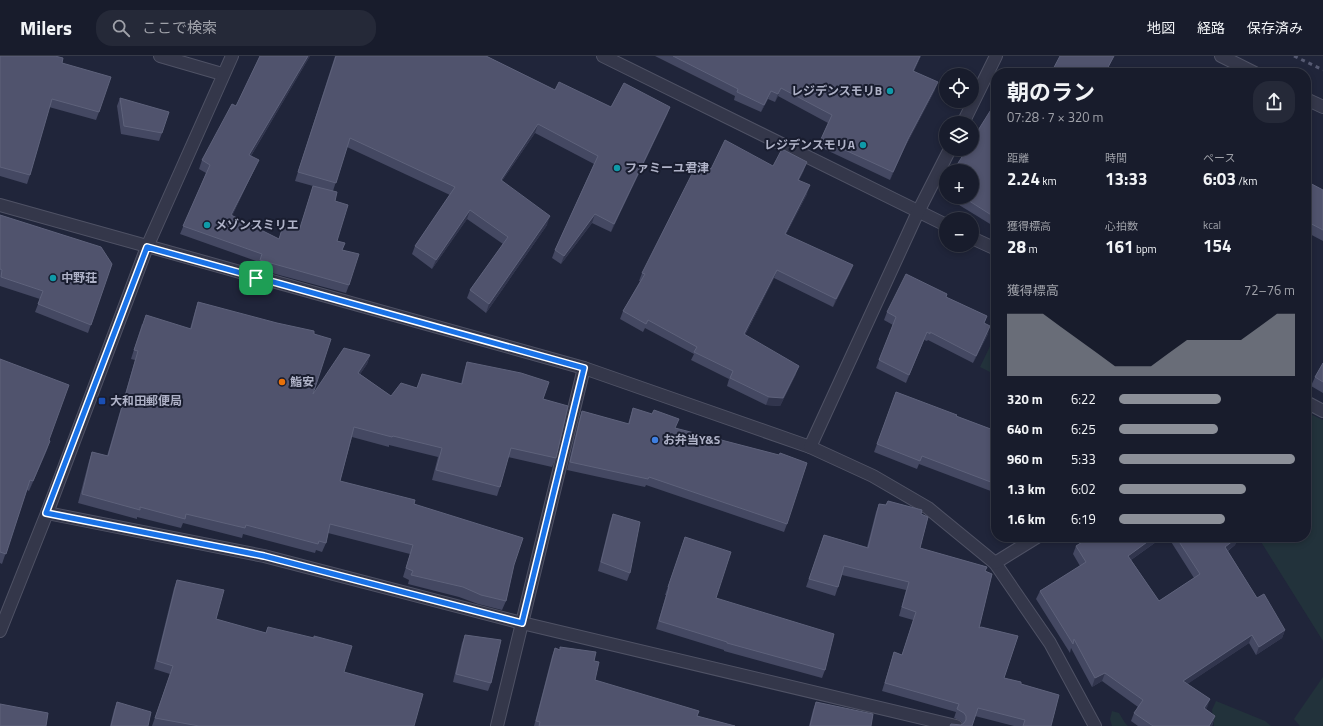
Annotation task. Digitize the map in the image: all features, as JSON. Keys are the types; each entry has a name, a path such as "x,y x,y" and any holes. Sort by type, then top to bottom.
{"street":[{"path":"160,56 222,74"},
{"path":"0,631 147,247 222,74 232,56"},
{"path":"603,56 939,222"},
{"path":"966,116 996,56"},
{"path":"1221,56 1245,68"},
{"path":"1311,101 1323,107"},
{"path":"810,447 918,212 946,156"},
{"path":"0,205 584,368 810,447 873,476 928,508 995,563 1050,642 1095,726"},
{"path":"979,241 991,247"},
{"path":"497,726 584,368"},
{"path":"1311,405 1323,411"},
{"path":"46,513 264,556 522,623 956,726"},
{"path":"995,563 1029,542"}],"shaded area":[{"path":"991,344 991,372 980,367"},
{"path":"1311,414 1323,420 1323,641 1261,542 1311,542"},
{"path":"1323,677 1323,726 1300,726 1294,719"},
{"path":"1216,701 1265,721 1271,726 1214,726 1212,710"},
{"path":"1112,711 1119,713 1128,726 1112,726 1110,719"}],"building":[{"path":"0,56 55,56 63,58 62,63 111,77 99,112 52,99 30,175 0,167"},
{"path":"260,56 308,56 249,155 259,160 231,215 279,239 283,226 299,231 313,186 337,192 335,201 348,205 337,241 345,243 342,250 359,254 349,285 260,260 262,254 183,226 210,165 202,160 232,104 236,106"},
{"path":"336,56 486,56 555,90 559,82 611,107 624,83 670,107 614,224 595,214 564,256 555,250 598,156 538,124 501,180 550,216 489,304 470,290 508,237 470,210 436,260 415,246 455,187 350,138 336,183 298,172"},
{"path":"673,56 920,56 913,71 938,82 908,139 893,172 821,139 832,115 781,88 778,94 771,91 764,105 737,92 738,89"},
{"path":"1060,56 1114,56 1108,68 1054,68"},
{"path":"120,98 169,112 162,133 124,126"},
{"path":"991,110 991,215 974,204 979,204 979,164 957,164 963,156 979,156 979,129"},
{"path":"725,140 773,166 782,149 807,162 798,180 810,185 785,234 853,265 836,299 777,270 744,334 799,366 783,398 769,397 730,378 733,371 694,352 697,347 648,320 646,324 623,311 645,274 642,273 698,162 711,169"},
{"path":"1311,184 1323,190 1323,230 1311,224"},
{"name":"中野荘","path":"0,215 101,247 112,264 91,325 38,304 43,291 1,277"},
{"path":"906,274 947,294 946,297 987,316 984,323 990,326 976,356 930,332 930,334 927,332 909,375 879,360 896,317 887,312"},
{"path":"198,302 277,323 314,331 314,334 331,339 313,394 344,348 370,355 358,373 391,396 401,383 417,388 422,374 462,384 467,362 521,373 549,382 543,399 568,406 556,458 511,448 500,487 436,470 442,448 354,427 340,481 415,500 414,504 523,538 514,565 506,601 481,595 463,587 411,575 413,571 406,568 413,545 330,524 326,543 319,541 318,544 246,525 245,528 186,514 185,519 140,507 140,510 82,494 92,452 108,456 138,351 134,350 146,315 191,329"},
{"path":"0,359 69,385 49,440 50,441 33,481 30,480 6,554 0,552"},
{"path":"1323,363 1323,382 1315,377"},
{"path":"896,392 991,429 991,482 922,456 920,461 877,444"},
{"path":"633,408 652,414 654,410 679,419 675,428 779,455 780,453 807,463 787,524 649,477 648,479 570,462 582,411 629,424"},
{"path":"888,501 922,510 921,514 928,517 920,548 987,567 985,571 992,574 979,628 981,627 1018,636 1004,678 1059,695 1051,726 1023,726 1025,720 978,708 972,726 950,726 951,724 961,725 966,720 964,713 957,709 959,704 885,683 894,652 902,655 916,612 902,607 909,582 844,566 838,587 809,579 824,535 868,548 879,504 886,505"},
{"path":"613,514 640,522 630,573 601,562"},
{"path":"685,537 731,552 716,598 834,634 825,670 727,643 659,621 668,587"},
{"path":"1082,542 1147,542 1128,556 1159,601 1200,574 1179,542 1232,542 1225,547 1257,598 1264,594 1285,630 1259,647 1252,635 1183,681 1210,699 1204,708 1215,716 1209,726 1153,726 1134,713 1143,700 1105,673 1095,678 1074,639 1073,644 1040,591 1086,562 1076,546"},
{"path":"177,580 224,590 216,619 266,633 268,627 314,638 314,636 352,646 344,672 423,694 414,726 199,726 155,718 173,666 157,661"},
{"path":"465,635 501,640 491,683 456,674"},
{"path":"560,647 596,652 594,661 599,662 595,680 699,711 697,716 735,726 539,726 540,722 536,721 555,648 560,650"},
{"path":"117,702 151,712 148,726 111,726"},
{"path":"816,702 873,714 871,726 810,726"},
{"path":"0,704 48,713 46,726 0,726"}],"railway":[{"path":"1294,56 1323,70"}],"place":[{"name":"レジデンスモリB","path":"890,91"},
{"name":"レジデンスモリA","path":"863,145"},
{"name":"ファミーユ君津","path":"617,168"},
{"name":"メゾンスミリエ","path":"207,225"},
{"name":"中野荘","path":"53,278"},
{"name":"鮨安","path":"282,382"},
{"name":"大和田郵便局","path":"102,401"},
{"name":"お弁当Y&S","path":"655,440"}],"route":[{"path":"147,247 256,278 584,368 522,623 264,556 46,513 147,247"}]}
